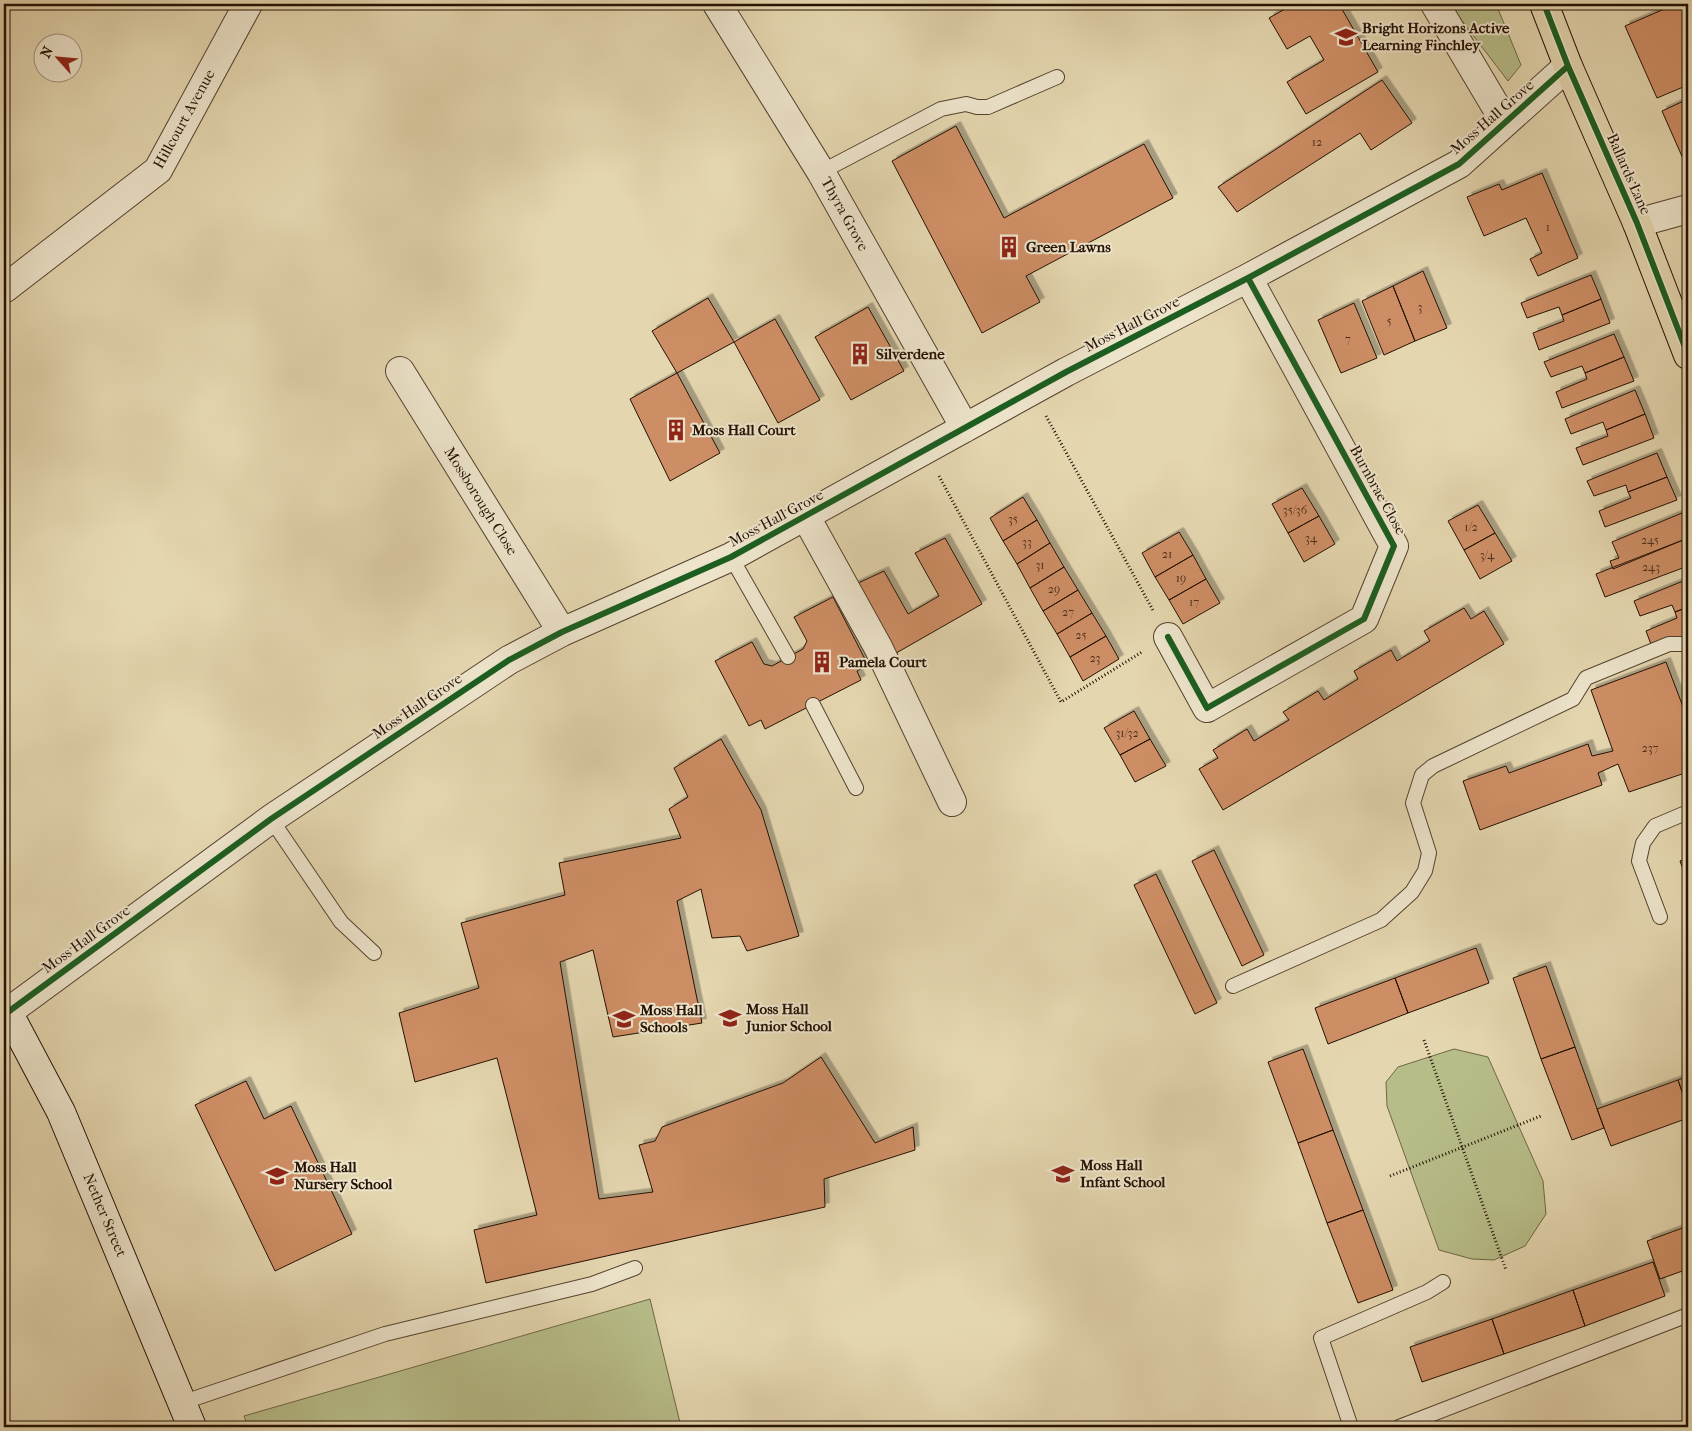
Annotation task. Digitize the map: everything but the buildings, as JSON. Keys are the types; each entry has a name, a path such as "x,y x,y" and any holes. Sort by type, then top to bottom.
{"main road":[{"name":"Ballards Lane","path":"1544,4 1568,66 1637,223 1688,355"}],"street":[{"name":"Hillcourt Avenue","path":"4,289 158,170 248,4"},
{"name":"Thyra Grove","path":"717,4 822,172 965,428"},
{"path":"1435,4 1505,122"},
{"name":"Moss Hall Grove","path":"6,1011 271,819 509,660 562,632 730,557 1033,391 1459,164 1568,66"},
{"path":"1637,223 1688,209"},
{"name":"Burnbrae Close","path":"1168,637 1207,708 1364,619 1394,546 1248,278"},
{"name":"Mossborough Close","path":"400,371 562,632"},
{"path":"806,516 878,647 952,802"},
{"name":"Nether Street","path":"6,1011 61,1112 184,1402 192,1427"}],"lane":[{"path":"822,172 941,109 966,104 988,107 1057,77"},
{"path":"730,557 788,657"},
{"path":"1233,986 1380,920 1412,892 1425,871 1430,853 1413,803 1422,775 1433,766 1573,698 1586,678 1669,644 1688,644"},
{"path":"813,705 856,788"},
{"path":"1660,918 1638,861 1643,843 1655,826 1688,812"},
{"path":"271,819 341,922 374,954"},
{"path":"184,1402 385,1334 592,1284 635,1268"},
{"path":"1351,1427 1321,1338 1426,1292 1442,1282"},
{"path":"1399,1427 1688,1315"}],"path":[{"path":"925,451 1060,702 1168,637 1033,391"},
{"path":"1424,1040 1506,1270"},
{"path":"1390,1176 1541,1116"}],"green space":[{"path":"1449,4 1496,4 1521,65 1508,81"},
{"path":"1454,1049 1488,1057 1543,1181 1546,1214 1525,1246 1494,1260 1472,1259 1439,1250 1387,1106 1386,1082 1398,1067"},
{"path":"650,1299 681,1427 248,1427 244,1416"}],"cycle path":[{"path":"1544,4 1568,66 1637,223 1688,355"},
{"path":"8,1012 271,819 509,660 562,632 731,557 1066,372 1248,278 1459,164 1568,66"},
{"path":"1168,637 1207,708 1364,619 1394,546 1248,278"}],"place":[{"name":"Bright Horizons Active Learning Finchley","path":"1346,37"},
{"name":"Green Lawns","path":"1009,247"},
{"name":"Silverdene","path":"860,354"},
{"name":"Moss Hall Court","path":"676,430"},
{"name":"Pamela Court","path":"822,662"},
{"name":"Moss Hall Junior School","path":"730,1018"},
{"name":"Moss Hall Schools","path":"624,1019"},
{"name":"Moss Hall Infant School","path":"1063,1174"},
{"name":"Moss Hall Nursery School","path":"277,1176"}]}
